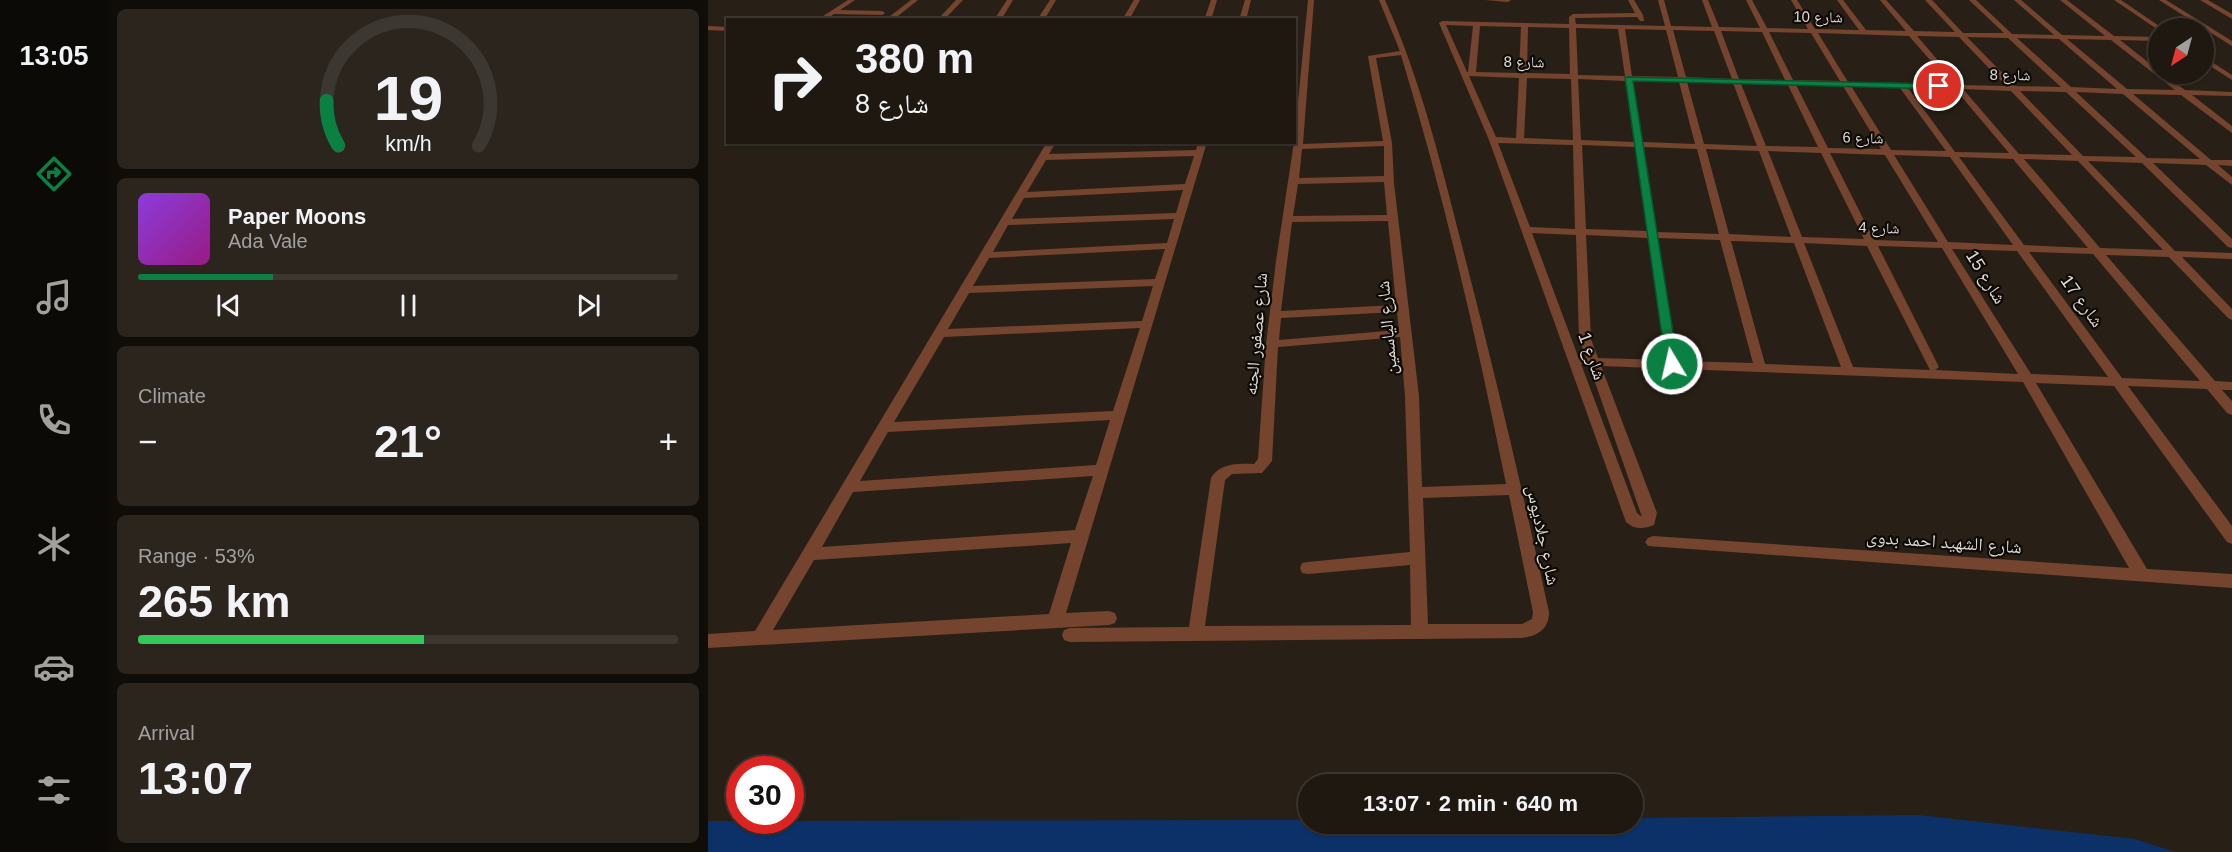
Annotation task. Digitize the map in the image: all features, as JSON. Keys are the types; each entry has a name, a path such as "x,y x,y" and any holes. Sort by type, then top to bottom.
{"street":[{"path":"823,18 852,0"},
{"path":"891,18 915,0"},
{"path":"900,18 922,0"},
{"path":"942,18 960,0"},
{"path":"998,18 1010,0"},
{"path":"1041,18 1053,0"},
{"path":"1126,18 1137,0"},
{"path":"1208,18 1214,0"},
{"path":"1243,18 1248,0"},
{"name":"شارع عصفور الجنه","path":"1196,634 1218,478 1222,472 1230,469 1257,468 1265,461 1272,344 1298,147 1311,0"},
{"name":"شارع جلاديوس","path":"1070,635 1522,631 1533,628 1540,621 1541,612 1493,388 1428,130 1404,53 1382,0"},
{"path":"1488,0 1508,0"},
{"path":"1631,0 1646,27"},
{"path":"1661,0 1759,364"},
{"path":"1705,0 1847,368"},
{"path":"1749,0 1934,368"},
{"name":"شارع 15","path":"1794,0 2026,377 2142,575"},
{"path":"1840,0 1864,32"},
{"path":"1883,0 2232,410"},
{"path":"1928,0 2232,316"},
{"path":"1972,0 2232,245"},
{"path":"2017,0 2232,182"},
{"path":"2063,0 2148,65"},
{"path":"2072,0 2148,57"},
{"path":"2117,0 2148,21"},
{"path":"2162,0 2230,42"},
{"path":"2203,0 2229,14"},
{"path":"832,12 882,13"},
{"name":"شارع 10","path":"1442,23 1525,24 1640,15"},
{"path":"1572,21 1585,339 1591,356"},
{"name":"شارع 10","path":"1442,23 1572,21 1668,28 2148,39"},
{"name":"شارع 1","path":"1442,23 1467,74 1493,140 1630,515 1637,522 1646,522 1651,518 1650,513 1591,356"},
{"path":"1467,74 1477,23"},
{"path":"1520,140 1525,24"},
{"path":"1621,26 1671,360"},
{"path":"708,28 726,28"},
{"path":"2214,41 2230,42"},
{"name":"شارع الياسمين","path":"1404,53 1372,56 1388,143 1389,179 1412,396 1420,632"},
{"path":"2214,66 2232,78"},
{"name":"شارع 8","path":"1467,74 2232,94"},
{"path":"2173,84 2232,130"},
{"path":"2183,84 2232,121"},
{"name":"شارع 17","path":"1902,86 2232,538"},
{"name":"شارع 6","path":"1493,140 2232,164"},
{"path":"1298,147 1388,143"},
{"path":"759,639 1023,195 1051,144"},
{"path":"1152,155 1156,144"},
{"path":"1044,157 1152,155 1201,148 1103,470 1054,621"},
{"path":"1293,181 1389,179"},
{"path":"1023,195 1189,187"},
{"path":"1006,222 1180,216"},
{"path":"1287,219 1393,218"},
{"name":"شارع 4","path":"1525,230 2232,256"},
{"path":"987,255 1172,246"},
{"path":"966,290 1161,282"},
{"path":"1275,315 1404,308"},
{"path":"940,333 1148,324"},
{"path":"1272,344 1406,333"},
{"path":"1573,356 1847,368 2000,379 2026,377 2232,386"},
{"path":"1847,368 1934,368 2007,372 2026,377"},
{"path":"885,427 1120,415"},
{"path":"849,487 1103,470"},
{"path":"1415,493 1515,489"},
{"path":"809,554 1081,536"},
{"name":"شارع الشهيد احمد بدوى","path":"1653,542 2232,581"},
{"path":"1308,568 1417,558"},
{"path":"708,641 1109,618"}],"water":[{"path":"1918,815 2134,839 2175,852 708,852 708,821 726,821 726,834 804,834 804,821 1298,820 1298,834 1643,834 1643,818"}],"route":[{"path":"1672,364 1628,78 1939,86"}]}
